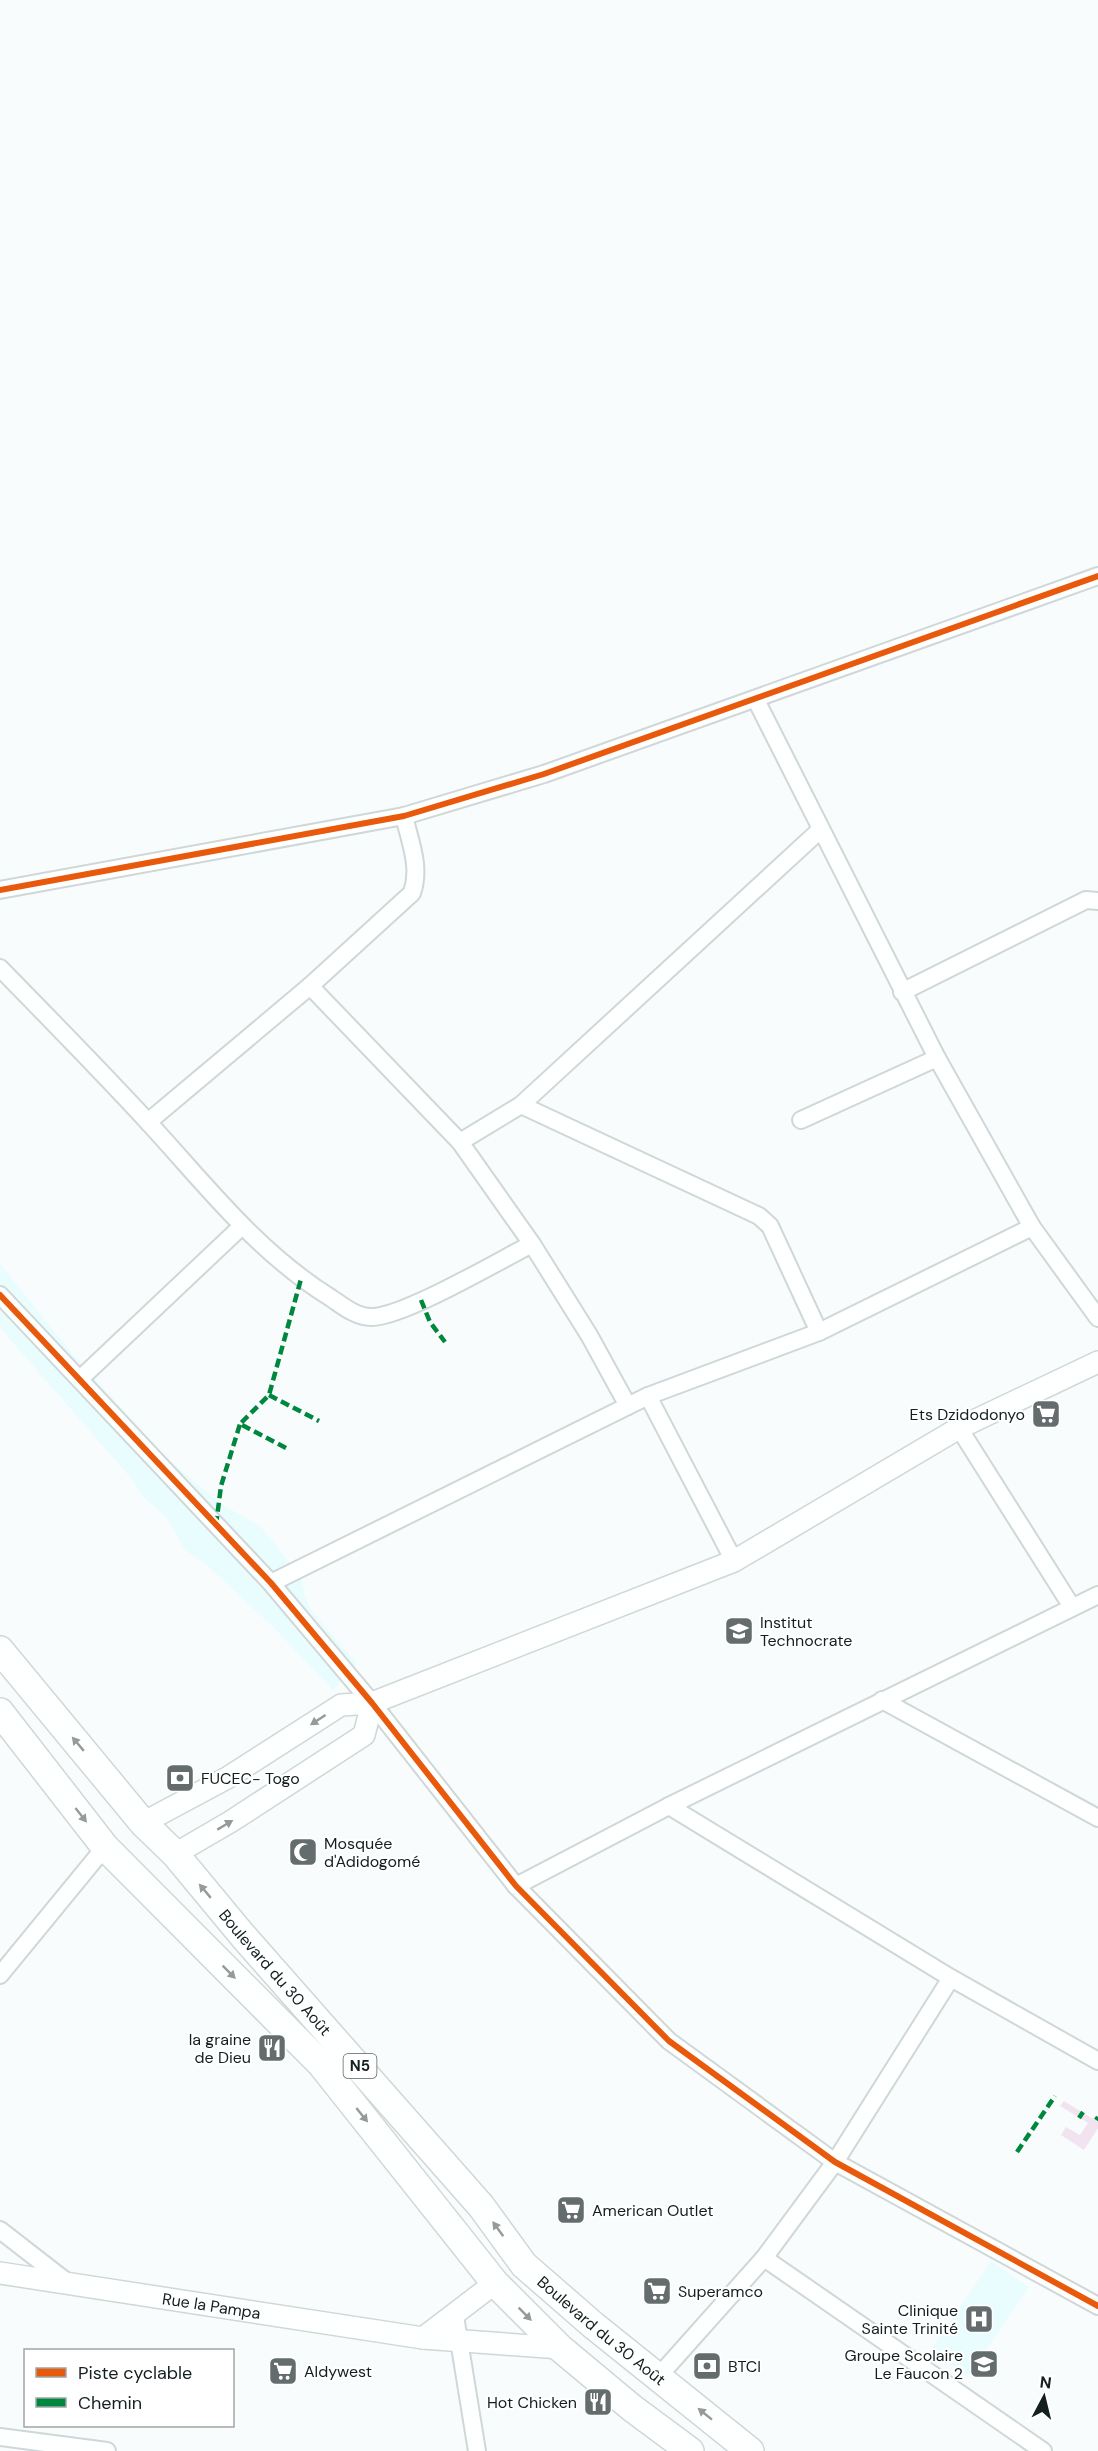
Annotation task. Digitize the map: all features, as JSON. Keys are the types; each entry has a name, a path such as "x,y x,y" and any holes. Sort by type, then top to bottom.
{"highway":[{"name":"Boulevard du 30 Août","path":"0,1650 144,1823 175,1854 243,1936 474,2197 524,2265 592,2325 750,2451"},
{"name":"Boulevard du 30 Août","path":"0,1712 105,1847 321,2064 495,2283 560,2348 632,2408 690,2451"},
{"path":"105,1847 144,1823"},
{"path":"136,1879 175,1854"},
{"path":"495,2283 524,2265"},
{"path":"560,2348 592,2325"}],"street":[{"path":"0,890 404,816 544,774 1098,576"},
{"path":"756,700 937,1058 1032,1227 1096,1313"},
{"path":"148,1122 310,986 412,893 417,879 416,863 404,816"},
{"path":"460,1142 521,1105 820,830"},
{"path":"902,992 1086,900 1098,901"},
{"path":"0,968 148,1122 242,1227 300,1279 354,1313 370,1317 384,1316 422,1300 532,1244"},
{"path":"310,986 460,1142 532,1244 589,1335 628,1406"},
{"path":"801,1120 937,1058"},
{"path":"521,1105 766,1220 819,1332"},
{"path":"80,1378 242,1227"},
{"path":"271,1583 648,1396 819,1332 1032,1227"},
{"path":"0,1294 271,1583 372,1702 516,1886 669,2041 835,2162 1098,2306"},
{"path":"144,1823 227,1778 341,1705 372,1702 734,1561 959,1428 1098,1362"},
{"path":"648,1396 734,1561"},
{"path":"959,1428 1072,1607"},
{"path":"516,1886 669,1806 1098,1595"},
{"path":"882,1700 1098,1818"},
{"path":"175,1854 230,1822 364,1735 372,1702"},
{"path":"669,1806 951,1978 1097,2058"},
{"path":"0,1975 105,1847"},
{"path":"658,2377 764,2258 835,2162 951,1978"},
{"path":"0,2230 67,2282"},
{"path":"764,2258 1043,2451"},
{"name":"Rue la Pampa","path":"0,2273 423,2338 560,2348"},
{"path":"423,2338 455,2316 495,2283"},
{"path":"455,2316 457,2341 477,2451"},
{"path":"0,2437 107,2451"}],"shaded area":[{"path":"0,1264 71,1352 163,1454 218,1502 260,1526 300,1575 308,1606 357,1664 333,1690 272,1626 207,1565 185,1550 167,1518 142,1496 131,1478 0,1328"},
{"path":"1064,2101 1098,2122 1098,2128 1084,2150 1061,2135 1066,2127 1080,2135 1088,2123 1060,2106"},
{"name":"Clinique Sainte Trinité","path":"991,2261 1029,2287 968,2377 930,2351"}],"marked path":[{"path":"286,1448 240,1424 269,1395 301,1279"},
{"path":"421,1300 430,1322 445,1342"},
{"path":"269,1395 319,1421"},
{"path":"216,1525 221,1486 240,1424"},
{"path":"1017,2152 1055,2096"},
{"path":"1079,2118 1083,2112"}],"cycle path":[{"path":"0,890 404,816 544,774 1098,576"},
{"path":"0,1295 271,1583 372,1703 516,1886 669,2041 835,2162 1098,2306"}],"place":[{"name":"Ets Dzidodonyo","path":"1046,1414"},
{"name":"Institut Technocrate","path":"739,1631"},
{"name":"FUCEC- Togo","path":"180,1778"},
{"name":"Mosquée d'Adidogomé","path":"303,1852"},
{"name":"la graine de Dieu","path":"272,2048"},
{"name":"American Outlet","path":"571,2210"},
{"name":"Superamco","path":"657,2291"},
{"name":"Clinique Sainte Trinité","path":"979,2319"},
{"name":"Groupe Scolaire Le Faucon 2","path":"984,2364"},
{"name":"BTCI","path":"707,2366"},
{"name":"Aldywest","path":"283,2371"},
{"name":"Hot Chicken","path":"598,2402"}]}
